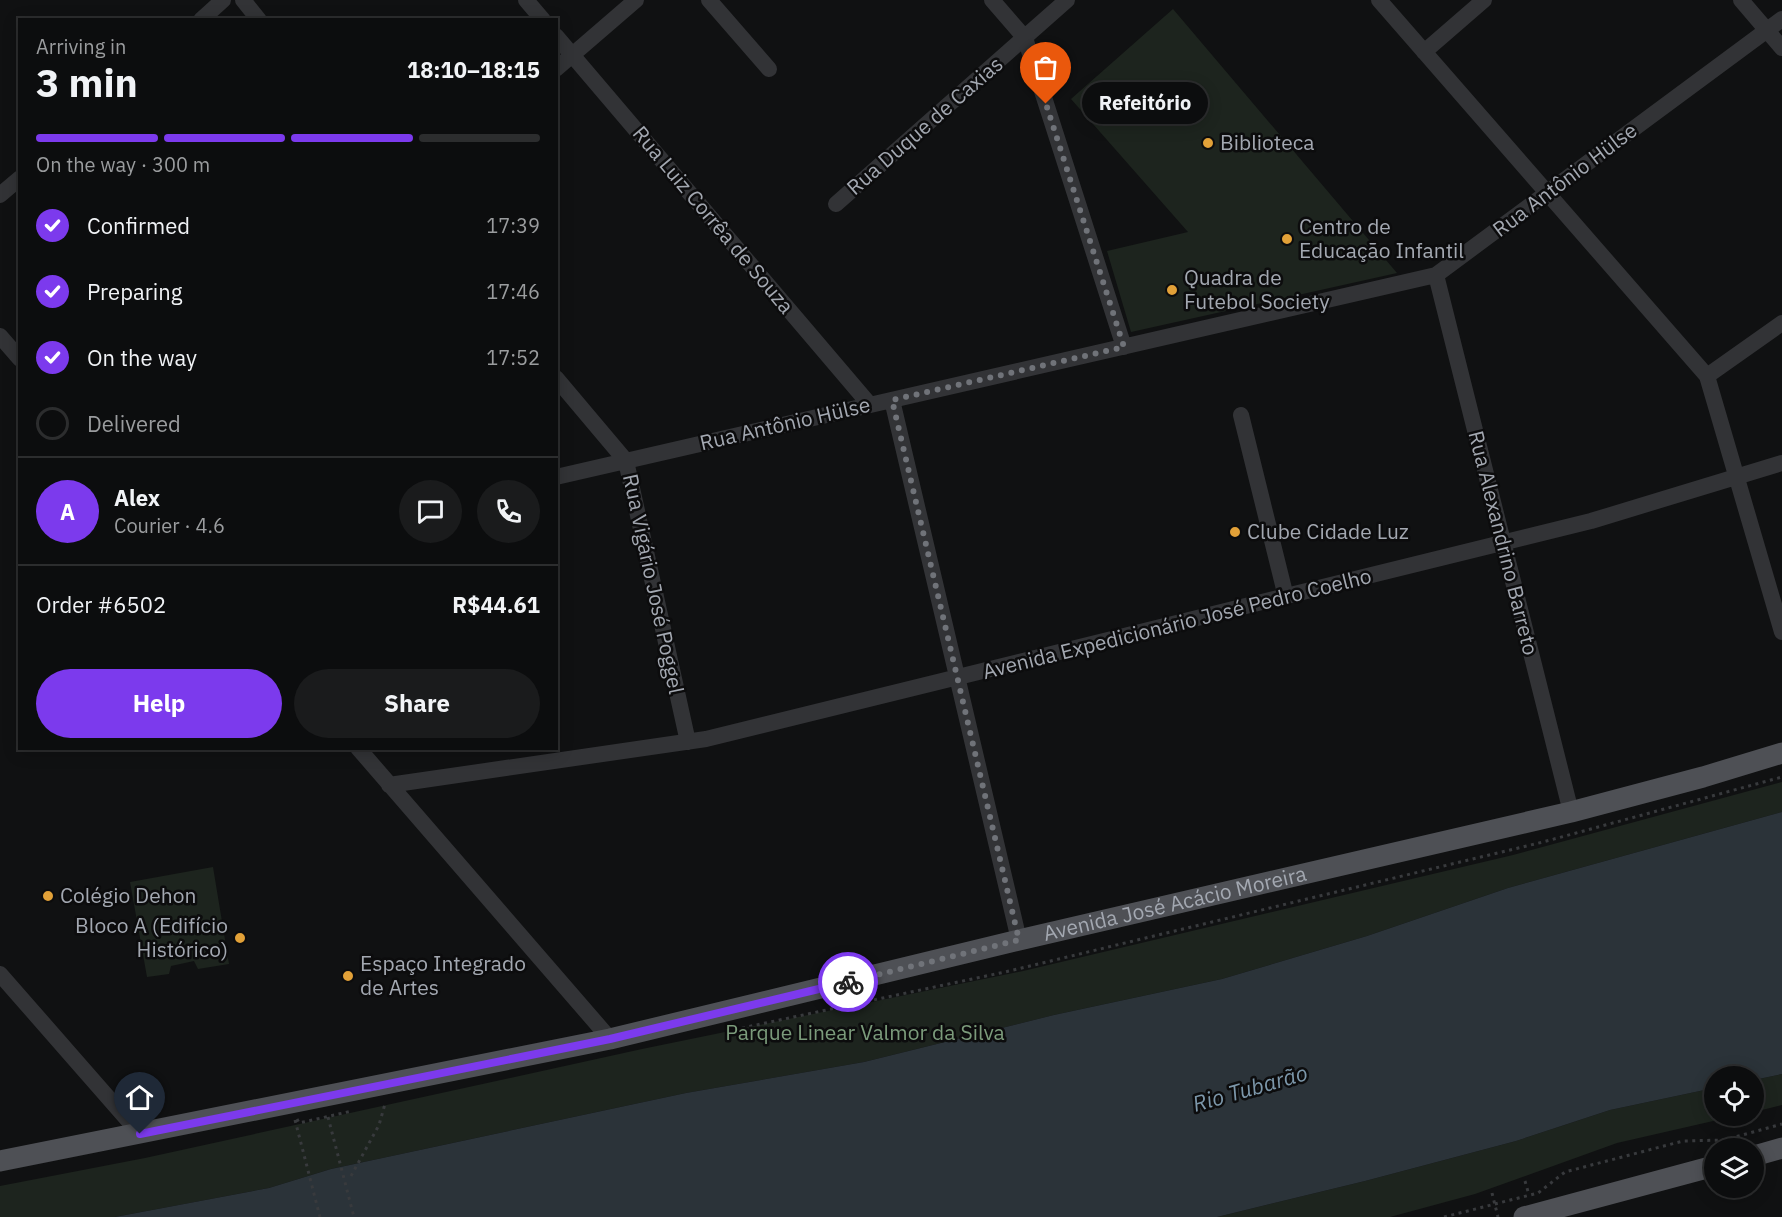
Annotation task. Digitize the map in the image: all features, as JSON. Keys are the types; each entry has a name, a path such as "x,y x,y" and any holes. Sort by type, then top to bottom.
{"main road":[{"name":"Avenida José Acácio Moreira","path":"0,1161 610,1039 1019,940 1571,812 1703,777 1782,753"},
{"path":"1764,1153 1782,1148"},
{"path":"1524,1217 1704,1169"}],"street":[{"path":"203,18 223,0"},
{"path":"243,0 257,18"},
{"path":"526,0 541,18"},
{"path":"558,67 636,0"},
{"path":"709,0 769,69"},
{"path":"992,0 1025,38 1124,347"},
{"name":"Rua Duque de Caxias","path":"836,204 1067,0"},
{"path":"1379,0 1707,376 1782,632"},
{"path":"1424,52 1484,0"},
{"path":"1741,0 1782,48"},
{"name":"Rua Antônio Hülse","path":"558,477 1436,275 1782,19"},
{"name":"Rua Luiz Corrêa de Souza","path":"558,38 870,405"},
{"path":"0,195 18,180"},
{"name":"Rua Alexandrino Barreto","path":"1436,275 1571,812"},
{"path":"1707,376 1782,323"},
{"path":"0,336 18,357"},
{"name":"Rua Vigário José Poggel","path":"558,380 626,461 688,742"},
{"path":"892,400 1019,940"},
{"path":"1241,415 1286,597"},
{"name":"Avenida Expedicionário José Pedro Coelho","path":"389,785 688,742 1503,544 1627,511 1782,463"},
{"path":"360,750 610,1039"},
{"path":"0,974 140,1134"}],"path":[{"path":"735,1029 1005,972 1543,842 1782,777"},
{"path":"351,1176 379,1125 386,1104 374,1106"},
{"path":"320,1217 295,1119 298,1119 299,1123 363,1109"},
{"path":"328,1116 354,1217"},
{"path":"1444,1217 1538,1192 1565,1172 1683,1141 1724,1140 1782,1124"},
{"path":"1492,1193 1498,1217"}],"green space":[{"path":"1173,9 1397,273 1131,332 1107,251 1188,232 1071,99"},
{"name":"Parque Linear Valmor da Silva","path":"1782,782 1782,812 1508,888 1367,936 1222,979 1054,1015 864,1062 686,1093 331,1169 269,1188 115,1217 0,1217 0,1186 145,1158 642,1049 1023,971 1513,855"},
{"path":"213,867 229,964 198,969 194,961 171,966 169,974 147,977 130,882"},
{"path":"1782,1074 1782,1105 1764,1110 1764,1078"},
{"path":"1704,1090 1704,1123 1617,1143 1475,1194 1390,1217 1217,1217 1516,1141 1610,1110"}],"water":[{"name":"Rio Tubarão","path":"1782,812 1782,1074 1764,1078 1764,1066 1704,1066 1704,1090 1610,1110 1516,1141 1217,1217 115,1217 269,1188 331,1169 686,1093 864,1062 1054,1015 1222,979 1367,936 1508,888"}],"way so far":[{"path":"848,982 1019,940 892,400 1124,347 1046,104"}],"place":[{"name":"Refeitório","path":"1046,104"},
{"name":"Biblioteca","path":"1208,143"},
{"name":"Centro de Educação Infantil","path":"1287,239"},
{"name":"Quadra de Futebol Society","path":"1172,290"},
{"name":"Clube Cidade Luz","path":"1235,532"},
{"name":"Colégio Dehon","path":"48,896"},
{"name":"Bloco A (Edifício Histórico)","path":"240,938"},
{"name":"Espaço Integrado de Artes","path":"348,976"}],"route":[{"path":"140,1134 610,1039 848,982"}]}
